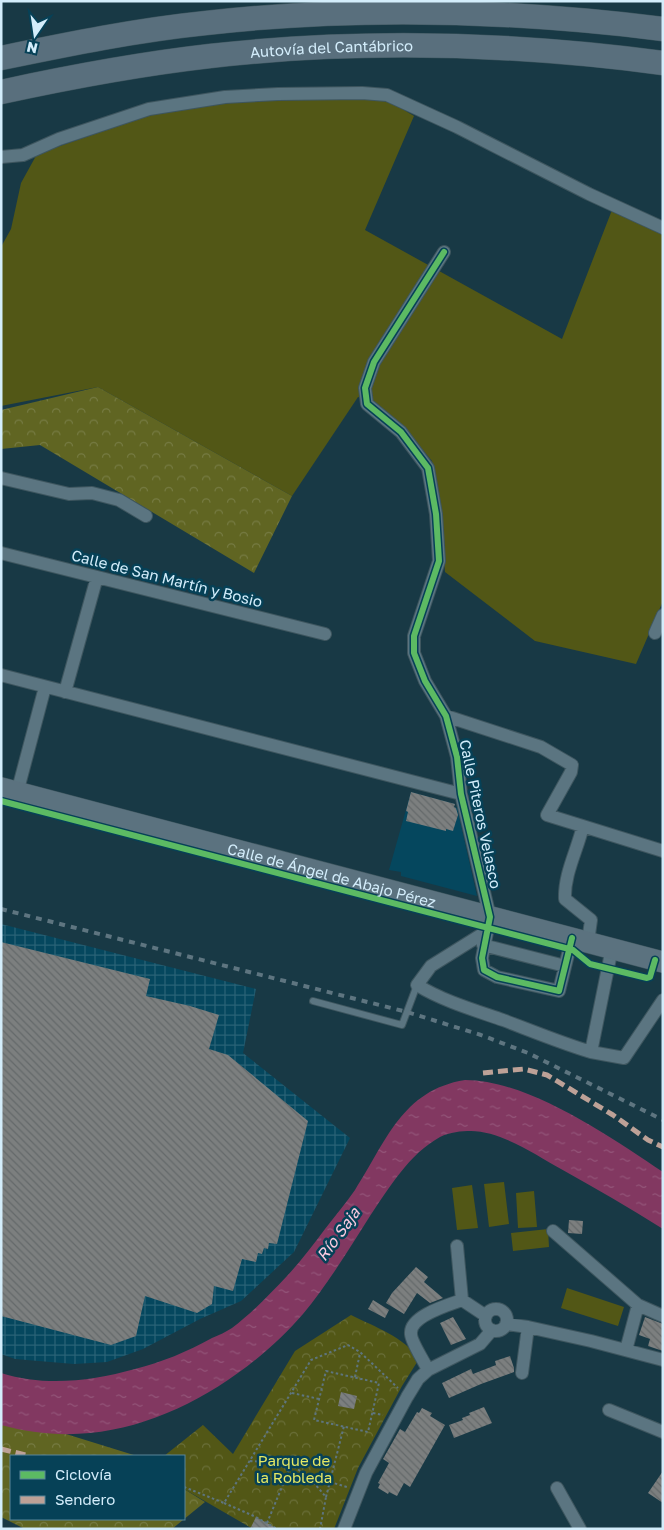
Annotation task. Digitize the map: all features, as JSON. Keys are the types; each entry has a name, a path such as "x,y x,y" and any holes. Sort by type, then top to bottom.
{"highway":[{"path":"1,58 165,28 240,20 344,13 495,14 560,18 663,29"},
{"name":"Autovía del Cantábrico","path":"1,92 176,60 243,53 348,46 434,45 493,47 663,63"},
{"name":"Calle de Ángel de Abajo Pérez","path":"9,790 489,924 580,940 663,962"}],"street":[{"path":"1,157 23,155 59,139 149,109 215,98 278,94 362,93 388,95 457,127 589,194 663,228"},
{"name":"Calle Piteros Velasco","path":"444,252 374,362 365,388 367,404 401,432 428,468 436,514 439,561 414,636 414,653 425,681 446,716 457,757 461,794 489,924"},
{"path":"1,478 69,494 92,493 119,500 146,516"},
{"name":"Calle de San Martín y Bosio","path":"1,553 325,634"},
{"path":"65,692 97,577"},
{"path":"655,633 663,615"},
{"path":"1,675 461,794"},
{"path":"9,790 45,687"},
{"path":"446,716 542,747 572,765 571,772 547,815 663,851"},
{"path":"489,924 483,952 484,970 497,977 559,991 565,966 591,920 565,899 565,885 583,826"},
{"path":"489,924 431,966 417,985 426,991 462,1006 553,1040 591,1052 624,1058 663,1000"},
{"path":"591,1052 612,948"},
{"path":"483,952 565,966"},
{"path":"553,1231 638,1305 663,1316"},
{"path":"457,1246 462,1300"},
{"path":"462,1300 486,1316"},
{"path":"428,1370 410,1335 411,1329 415,1322 430,1312 462,1300"},
{"path":"626,1350 638,1305"},
{"path":"492,1310 500,1310 506,1316 506,1324 500,1330 492,1330 486,1324 486,1316 492,1310"},
{"path":"506,1324 528,1327 663,1360"},
{"path":"522,1373 528,1327"},
{"path":"344,1529 358,1490 376,1453 418,1379 428,1370 480,1344 492,1330"},
{"path":"609,1410 663,1432"},
{"path":"557,1488 580,1529"}],"lane":[{"path":"313,1001 402,1025 417,985"}],"path":[{"path":"224,1503 311,1360 348,1345 360,1352 407,1397"},
{"path":"355,1377 360,1352"},
{"path":"326,1371 355,1377 379,1382 368,1432 314,1420 326,1371"},
{"path":"292,1392 319,1399"},
{"path":"320,1529 344,1426"},
{"path":"250,1461 288,1462 308,1476 326,1497"},
{"path":"267,1523 292,1465"},
{"path":"330,1482 358,1490"},
{"path":"185,1487 224,1503 277,1529"}],"shaded area":[{"path":"411,792 455,804 454,807 459,808 458,812 477,896 401,876 401,872 389,870"},
{"path":"1,924 256,989 243,1053 350,1138 294,1252 241,1301 200,1319 143,1349 107,1362 74,1364 15,1359 1,1354"}],"green space":[{"path":"267,99 386,99 414,116 365,230 562,339 612,210 663,233 663,601 636,664 535,641 445,572 432,461 401,424 375,402 358,397 292,496 98,387 1,406 1,247 11,229 21,183 37,154 152,114 198,105"},
{"path":"98,387 292,496 254,573 40,445 1,449 1,410"},
{"path":"504,1182 509,1224 489,1227 484,1184"},
{"path":"472,1185 478,1228 457,1230 452,1188"},
{"path":"534,1191 537,1227 518,1228 516,1193"},
{"path":"548,1229 549,1247 513,1251 511,1233"},
{"path":"567,1288 624,1307 618,1326 561,1308"},
{"name":"Parque de la Robleda","path":"351,1315 397,1339 413,1351 419,1359 402,1386 358,1468 334,1529 253,1529 185,1490 185,1455 165,1455 203,1425 233,1454 295,1351"},
{"path":"1,1423 66,1434 134,1455 10,1455 10,1520 183,1520 172,1529 25,1529 1,1517"},
{"path":"185,1490 205,1502 185,1518"}],"water":[{"name":"Río Saja","path":"465,1080 515,1089 542,1100 594,1128 663,1172 663,1229 587,1183 506,1139 471,1131 448,1134 429,1144 400,1172 330,1279 312,1303 282,1336 234,1376 179,1408 150,1420 120,1428 90,1433 56,1434 34,1432 1,1425 1,1373 35,1380 52,1381 102,1377 165,1360 232,1328 261,1303 302,1259 352,1195 387,1137 411,1107 426,1095 443,1086"}],"building":[{"path":"411,792 455,804 454,807 458,815 453,831 406,821 408,812 406,811"},
{"path":"1,942 150,979 146,996 219,1015 209,1049 228,1055 308,1121 277,1244 269,1243 268,1249 264,1248 262,1254 258,1253 256,1262 242,1259 233,1291 214,1286 212,1304 197,1313 145,1296 136,1336 111,1345 1,1316"},
{"path":"569,1220 583,1221 582,1234 568,1233"},
{"path":"416,1267 428,1277 424,1282 443,1298 430,1303 417,1293 404,1314 386,1303 392,1293"},
{"path":"373,1300 389,1310 385,1318 368,1309"},
{"path":"453,1317 466,1339 451,1345 440,1323"},
{"path":"645,1317 663,1324 663,1351 648,1346 650,1339 639,1335"},
{"path":"510,1356 514,1372 449,1398 442,1383 471,1369 473,1374 496,1365 495,1361"},
{"path":"341,1392 357,1396 354,1409 338,1406"},
{"path":"484,1407 492,1423 454,1438 449,1425 463,1420 462,1418 470,1415 469,1413"},
{"path":"422,1408 432,1413 430,1416 445,1425 410,1487 404,1483 397,1496 389,1492 388,1494 378,1488 380,1484 378,1483 389,1463 383,1459 400,1429 405,1432 417,1412 419,1413"},
{"path":"663,1471 663,1503 648,1493"},
{"path":"256,1517 278,1529 250,1529"}],"railway":[{"path":"1,909 407,1012 481,1035 528,1053 663,1120"}],"marked path":[{"path":"483,1073 524,1069 547,1075 613,1115 648,1140 663,1147"},
{"path":"1,1449 26,1455"}],"cycle path":[{"path":"444,252 374,362 365,388 367,404 401,432 428,468 436,514 439,561 414,636 414,653 425,681 446,716 457,757 461,794 490,917 482,958 484,970 497,977 559,991 572,938"},
{"path":"1,801 573,950 590,964 647,978 650,977 655,960"}]}
